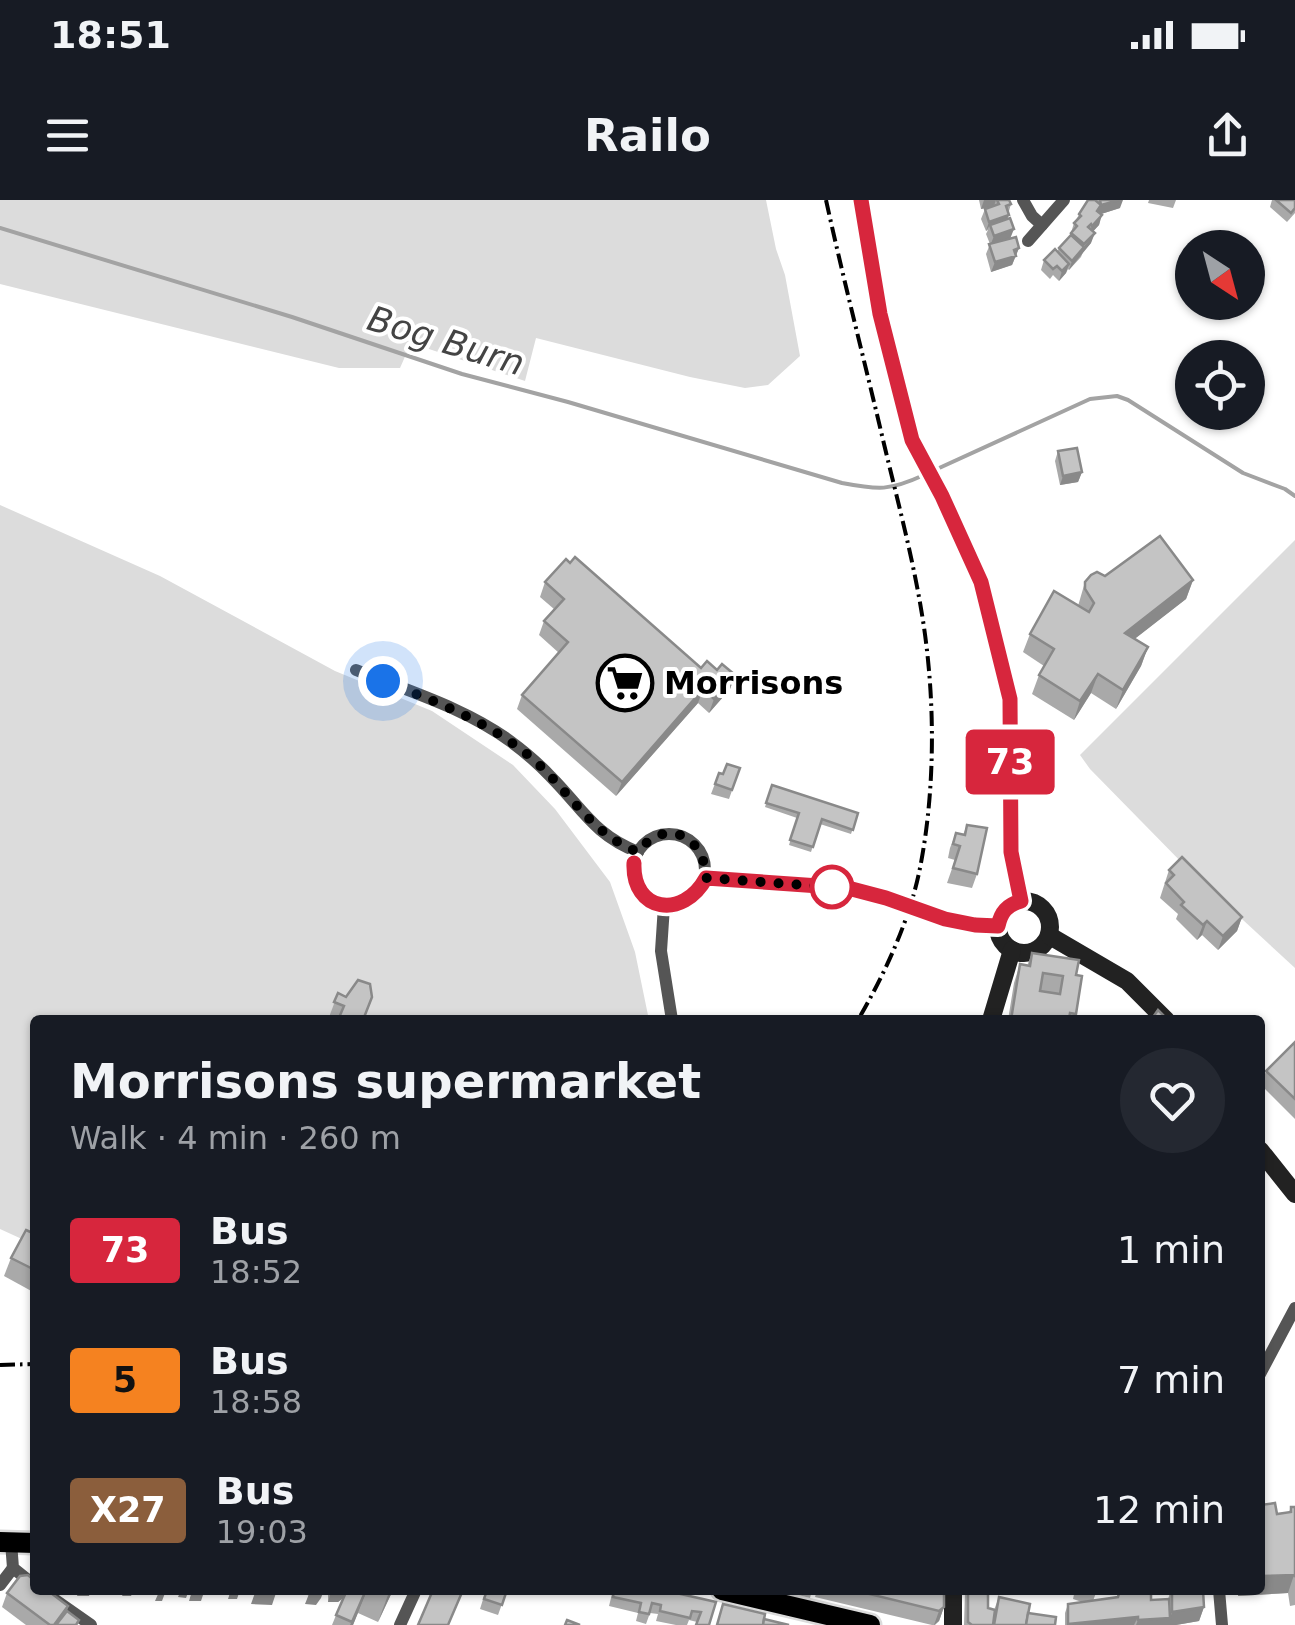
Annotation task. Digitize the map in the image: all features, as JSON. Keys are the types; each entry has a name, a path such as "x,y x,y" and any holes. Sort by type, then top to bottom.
{"main road":[{"path":"861,200 880,314 912,440 981,582 1010,699 1011,852 1021,901"},
{"path":"1021,901 1036,903 1045,910 1051,927 1050,936 1030,953 1012,950 1002,940 998,926 1008,906 1021,901"},
{"path":"1050,936 1127,981 1161,1015"},
{"path":"992,1015 1012,950"},
{"path":"1265,1156 1295,1194"},
{"path":"740,1595 836,1621 870,1625"},
{"path":"953,1625 954,1595"}],"street":[{"path":"1023,200 1042,225"},
{"path":"1028,241 1064,200"},
{"path":"356,670 486,725 534,760 596,828 638,852"},
{"path":"680,835 703,856 706,878 686,902 675,906 653,902 644,896 633,875 638,852 655,836 680,835"},
{"path":"706,878 848,888 945,919 998,926"},
{"path":"664,906 661,951 671,1015"},
{"path":"1265,1365 1295,1308"},
{"path":"6,1542 12,1568 30,1582"},
{"path":"0,1585 12,1568"},
{"path":"48,1595 91,1625"},
{"path":"400,1625 414,1595"},
{"path":"1219,1595 1222,1625"}],"shaded area":[{"path":"0,200 766,200 800,356 768,385 745,388 536,338 525,381 411,343 400,368 339,368 0,284"},
{"path":"0,505 160,576 335,671 432,711 513,765 555,809 610,882 635,952 648,1015 30,1015 30,1243 0,1229"},
{"path":"1295,540 1295,968 1191,872 1080,755"}],"building":[{"path":"997,200 1009,200 1009,215 989,222 985,209 999,204"},
{"path":"1088,200 1101,205 1097,211 1102,215 1088,227 1095,233 1084,244 1071,233"},
{"path":"1276,200 1295,200 1295,208 1291,213"},
{"path":"1010,218 1014,229 994,236 990,225"},
{"path":"1071,235 1084,247 1072,261 1059,248"},
{"path":"1016,237 1016,256 995,262 989,244"},
{"path":"1055,249 1069,264 1062,271 1044,260"},
{"path":"1077,448 1082,472 1063,476 1058,451"},
{"path":"1160,536 1193,580 1125,633 1148,647 1123,690 1098,674 1080,701 1039,675 1054,649 1030,634 1054,591 1089,612 1094,603 1085,582 1091,575 1097,572 1105,576"},
{"name":"Morrisons","path":"575,557 701,668 707,661 717,670 722,664 735,675 714,699 703,689 622,782 522,695 568,642 544,621 564,599 545,582 566,559 570,563"},
{"path":"727,764 740,768 732,790 715,784"},
{"name":"Morrisons","path":"772,785 858,813 853,830 822,819 813,847 790,840 799,813 766,803"},
{"path":"967,825 987,828 977,874 953,868 960,846 953,844 956,833 965,835"},
{"path":"1182,857 1242,917 1223,936 1207,921 1203,925 1181,905 1184,902 1166,883 1174,875 1169,870"},
{"path":"1032,953 1079,960 1076,975 1082,976 1076,1014 1012,1015 1020,964 1030,966","holes":["1043,973 1063,976 1060,994 1040,991"]},
{"path":"358,980 370,984 372,997 365,1015 340,1015 344,1006 334,1002 338,993 346,997"},
{"path":"1295,1042 1295,1099 1266,1071"},
{"path":"26,1230 30,1232 30,1268 11,1258"},
{"path":"1275,1503 1277,1514 1291,1512 1291,1507 1295,1507 1295,1577 1265,1576 1265,1504"},
{"path":"20,1576 30,1577 30,1595 54,1595 68,1606 54,1625 7,1593"},
{"path":"345,1595 364,1595 352,1622 336,1615"},
{"path":"431,1595 461,1595 448,1625 418,1625"},
{"path":"485,1595 505,1595 502,1605 484,1599"},
{"path":"685,1595 716,1602 709,1625 696,1625 701,1612 692,1611 690,1618 660,1611 661,1605 652,1603 649,1614 639,1612 641,1603 613,1597"},
{"path":"873,1595 944,1595 944,1607 939,1611"},
{"path":"968,1595 988,1595 988,1608 995,1610 993,1625 968,1622"},
{"path":"1151,1595 1151,1600 1169,1599 1170,1618 1068,1624 1068,1604"},
{"path":"1172,1595 1203,1595 1204,1607 1172,1612"},
{"path":"999,1597 1030,1604 1026,1625 994,1625"},
{"path":"723,1604 765,1614 763,1625 717,1625"},
{"path":"67,1611 79,1620 76,1625 56,1625"},
{"path":"1028,1613 1056,1617 1055,1625 1026,1625"},
{"path":"764,1619 789,1625 763,1625"}],"waterway":[{"name":"Bog Burn","path":"0,228 292,317 462,374 842,483 884,488 924,475"},
{"path":"937,469 1090,399 1117,396 1243,473 1295,496"}],"railway":[{"path":"826,200 904,525 925,633 932,713 930,794 919,873 894,949 861,1015"},
{"path":"0,1365 30,1364"}],"bus line":[{"name":"73","path":"634,863 637,886 644,896 664,906 686,902 706,878 848,888 975,925 998,926 1008,906 1021,901 1011,852 1010,699 981,582 912,440 880,314 861,200"}],"place":[{"name":"Morrisons","path":"625,683"}],"route":[{"path":"383,681 470,717 510,741 554,779 596,828 622,846 638,852 655,836 680,835 697,846 703,856 706,878 832,887"}]}
